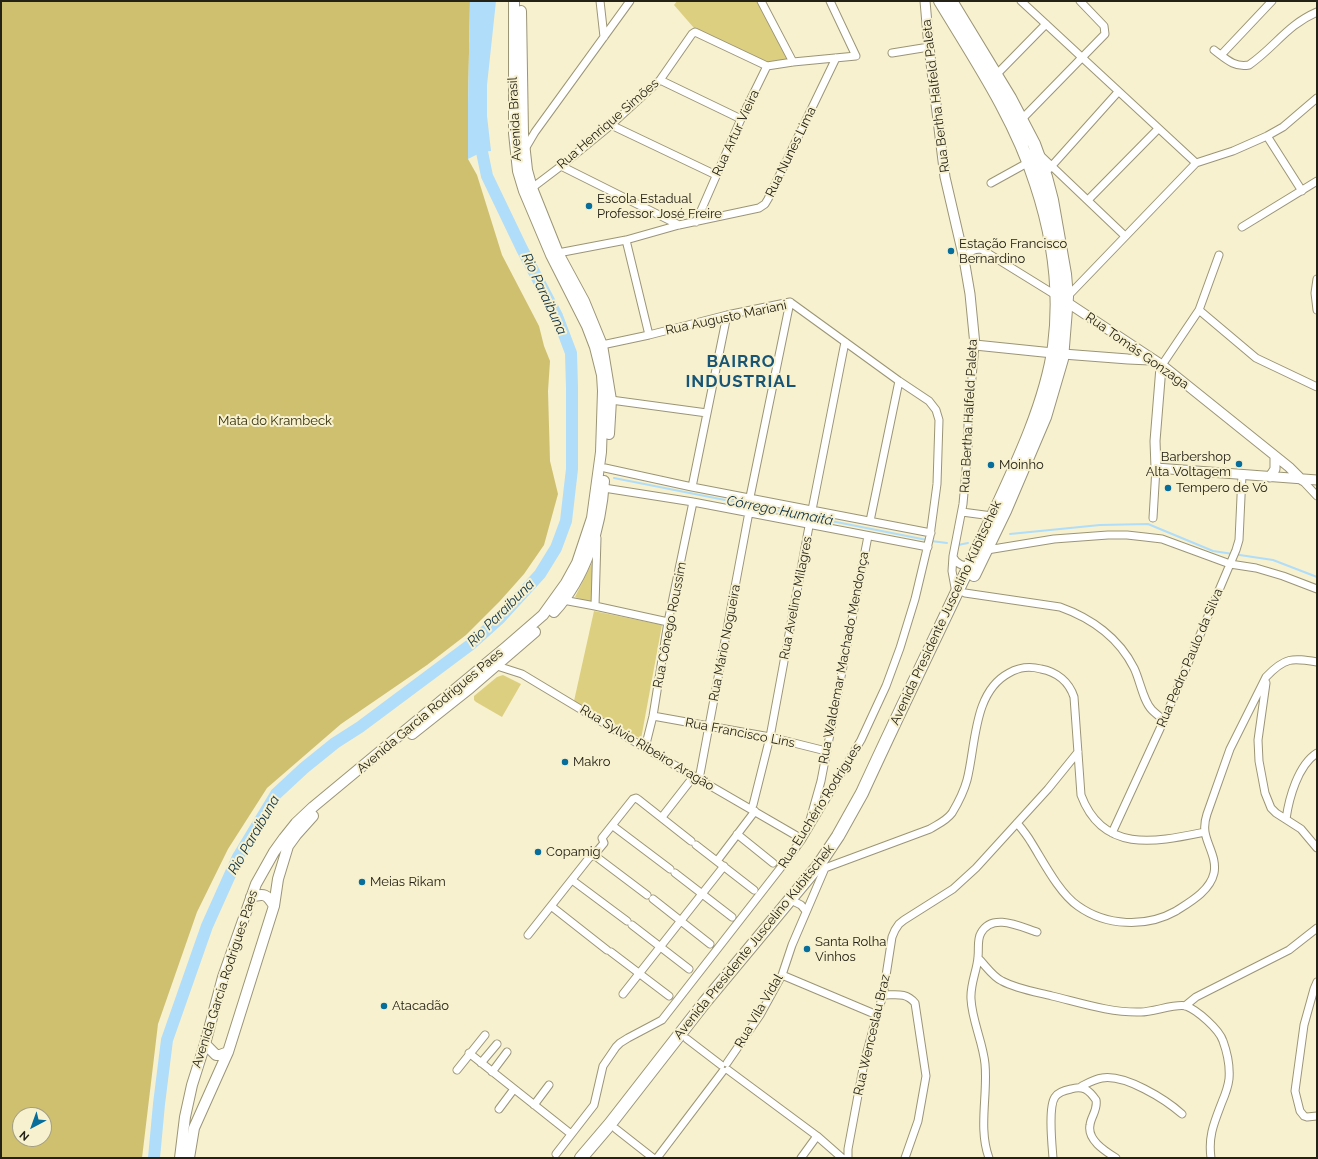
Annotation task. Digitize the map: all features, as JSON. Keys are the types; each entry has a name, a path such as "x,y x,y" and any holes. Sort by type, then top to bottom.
{"highway":[{"name":"Avenida Presidente Juscelino Kubitschek","path":"940,1 1000,102 1029,162 1049,232 1056,281 1064,298"},
{"name":"Avenida Presidente Juscelino Kubitschek","path":"951,1 1022,119 1037,153 1048,171 1065,274 1058,353 1045,417 987,550 974,566"},
{"name":"Avenida Presidente Juscelino Kubitschek","path":"581,1158 610,1124 705,1002 818,866 838,836 862,793 974,566 992,516 1036,416 1058,353"},
{"name":"Avenida Presidente Juscelino Kubitschek","path":"592,1158 795,902 824,868 848,834 890,752 960,593"}],"main road":[{"name":"Avenida Brasil","path":"514,1 514,133 520,182 555,254"},
{"name":"Avenida Brasil","path":"521,1 523,134 527,170 555,254"},
{"name":"Avenida Garcia Rodrigues Paes","path":"189,1158 194,1128 228,1052 274,906 278,879 288,846 311,817 454,701 543,615 554,601 577,563 592,518 598,481 601,452 603,391 602,375 595,347 555,254"},
{"name":"Avenida Garcia Rodrigues Paes","path":"180,1158 185,1117 192,1085 223,977 256,884 274,852 296,824 313,807 540,626 563,600 581,572 597,526 604,488 611,400 602,345 584,301 555,254"},
{"path":"577,304 589,321 598,343 602,345"},
{"path":"601,452 603,461 601,482 604,488"},
{"path":"563,600 562,597 570,581 570,576"},
{"path":"251,897 266,895 274,906"},
{"path":"205,1044 212,1052 216,1054 220,1055 228,1052"}],"street":[{"path":"600,1 604,37"},
{"path":"525,149 535,132 630,1"},
{"path":"761,1 793,62"},
{"path":"767,66 856,56 830,1"},
{"name":"Rua Bertha Halfeld Paleta","path":"925,1 929,47 945,177 964,259 970,294 975,345 968,421 967,468 962,512 953,556 952,571 960,593"},
{"path":"1021,1 1196,163"},
{"path":"1022,119 1105,34 1104,26 1100,20 1080,1"},
{"path":"1221,55 1272,1"},
{"path":"1214,50 1241,66 1250,65 1293,25 1317,12"},
{"path":"996,75 1046,24"},
{"name":"Rua Henrique Simões","path":"532,188 611,125 660,80 692,34 697,32 767,66"},
{"path":"892,53 929,47"},
{"name":"Rua Nunes Lima","path":"555,254 626,240 680,225 759,208 765,204 836,58"},
{"name":"Rua Artur Vieira","path":"696,222 741,119 767,66"},
{"path":"660,80 741,119"},
{"path":"1118,92 1048,171 1088,200 1125,236"},
{"path":"1064,298 1196,163 1233,151 1267,136 1283,127 1317,98"},
{"path":"611,125 716,175"},
{"path":"1088,200 1158,129"},
{"path":"523,134 535,132"},
{"path":"1267,136 1302,190"},
{"path":"991,183 1029,162"},
{"path":"561,166 680,225"},
{"path":"1242,227 1317,181"},
{"path":"626,240 649,335"},
{"name":"Rua Tomás Gonzaga","path":"964,259 970,251 981,249 1064,298 1162,365 1275,457 1302,480 1317,496"},
{"path":"1153,518 1156,468 1155,441 1161,368 1199,310 1219,255"},
{"path":"1317,279 1314,293 1317,310"},
{"path":"750,498 790,302"},
{"name":"Rua Augusto Mariani","path":"602,345 649,335 727,315 790,302 899,381 929,400 936,410"},
{"path":"1199,310 1256,358 1317,387"},
{"path":"692,487 727,315"},
{"path":"1120,359 1124,356 1127,349 1123,339"},
{"name":"Rua Avelino Milagres","path":"754,808 770,737 845,342"},
{"path":"975,345 1120,359 1150,360 1162,365"},
{"path":"870,521 899,381"},
{"path":"611,400 707,413"},
{"name":"Rua Euchério Rodrigues","path":"556,1154 594,1105 603,1066 613,1052 620,1043 662,1020 793,853 861,740 886,686 900,648 913,606 928,546 937,484 939,420 936,410"},
{"path":"1270,477 1275,469 1275,457"},
{"path":"605,468 692,487 930,534"},
{"path":"1156,468 1317,480"},
{"name":"Rua Pedro Paulo da Silva","path":"1112,834 1164,720 1236,550 1239,540 1242,475"},
{"path":"604,488 749,512 810,523 868,536 928,546"},
{"name":"Rua Cônego Roussim","path":"645,748 653,716 668,622 693,502"},
{"name":"Rua Mário Nogueira","path":"697,775 709,728 749,512"},
{"path":"962,512 992,516"},
{"name":"Avenida Garcia Rodrigues Paes","path":"595,606 597,526"},
{"path":"987,550 1054,539 1127,535 1162,539 1283,576 1317,589"},
{"name":"Rua Waldemar Machado Mendonça","path":"809,826 820,781 868,536"},
{"path":"953,556 955,562 960,565 974,566"},
{"path":"960,593 1060,607 1073,611 1103,629 1122,648 1134,668 1151,710 1164,720"},
{"path":"563,600 668,622"},
{"path":"1017,823 1031,841 1057,882 1077,906 1100,917 1117,922 1130,923 1156,919 1172,913 1192,901 1204,890 1214,873 1212,854 1204,824 1225,762 1248,710 1266,677 1276,667 1289,660 1300,659 1317,662"},
{"name":"Rua Sylvio Ribeiro Aragão","path":"492,663 522,674 645,748 697,775 802,838"},
{"path":"824,868 930,829 945,820 957,804 967,780 979,716 991,689 1001,678 1016,670 1032,667 1055,674 1068,684 1074,697 1081,795 1086,807 1100,824 1112,834 1127,839 1159,841 1205,832"},
{"path":"1266,677 1258,740 1259,761 1265,793 1271,808 1276,813 1301,829 1317,848"},
{"name":"Rua Francisco Lins","path":"653,716 709,728 770,737 826,751"},
{"name":"Rua Wenceslau Braz","path":"848,1158 848,1149 864,1063 883,996 892,938 895,930 899,924 953,888 987,857 1048,789 1078,752"},
{"path":"1286,820 1294,785 1306,763 1317,753"},
{"path":"662,817 697,775"},
{"path":"820,781 833,788"},
{"path":"528,935 589,858 594,855 604,843 602,838 633,799 636,798 754,890"},
{"path":"717,861 754,808"},
{"path":"613,826 732,917"},
{"path":"737,834 773,862"},
{"path":"594,855 710,944"},
{"path":"623,994 724,866"},
{"name":"Rua Vila Vidal","path":"657,1158 725,1067 760,1015 782,975 824,868"},
{"path":"572,880 689,969"},
{"path":"795,902 801,905 806,911"},
{"path":"551,906 669,996"},
{"path":"989,1158 984,1142 985,1063 971,998 973,976 978,958 980,933 985,927 992,923 1000,922 1013,924 1036,932"},
{"path":"1185,1006 1196,997 1289,950 1317,928"},
{"path":"978,958 1002,982 1032,991 1118,1011 1154,1011 1185,1006 1203,1017 1217,1030 1223,1039 1228,1064 1229,1080 1210,1134 1209,1145 1211,1158"},
{"path":"782,975 877,1015"},
{"path":"1316,986 1304,1025 1295,1091 1300,1111 1304,1116 1317,1116"},
{"path":"883,996 901,994 911,999 915,1003 926,1076 918,1121 905,1158"},
{"path":"457,1070 485,1035"},
{"path":"687,1039 817,1136 842,1158"},
{"path":"481,1063 497,1044"},
{"path":"492,1072 507,1052"},
{"path":"469,1054 571,1134"},
{"path":"1053,1158 1050,1130 1053,1101 1058,1094 1082,1086 1096,1079 1103,1077 1114,1078 1133,1084 1166,1101 1182,1114"},
{"path":"534,1105 550,1086"},
{"path":"1082,1086 1089,1091 1096,1100 1096,1110 1090,1124 1090,1132 1092,1137 1096,1143 1116,1158"},
{"path":"500,1109 514,1089"},
{"path":"616,1129 653,1158"},
{"path":"801,1158 817,1136"}],"shaded area":[{"path":"677,1 759,1 790,60 767,64 694,28 674,5"},
{"path":"593,561 594,604 575,597"},
{"path":"594,611 662,625 641,739 574,701"},
{"path":"503,675 521,684 502,717 476,702 474,700 474,696 497,677"}],"green space":[{"name":"Mata do Krambeck","path":"1,1 470,1 468,159 477,175 502,255 539,326 544,346 550,361 548,391 550,461 558,494 544,545 524,574 500,601 466,635 427,665 341,724 267,788 228,849 197,912 158,1024 142,1158 1,1158"}],"water":[{"path":"470,1 496,1 487,85 487,116 491,151 482,152 468,159 468,105"}],"waterway":[{"name":"Rio Paraibuna","path":"154,1158 167,1040 207,926 238,857 276,794 304,768 335,743 360,727 470,645 500,618 540,574 556,548 566,521 572,469 571,353 557,316 522,249 487,176 482,152 482,137"},
{"name":"Córrego Humaitá","path":"614,478 927,540"},
{"name":"Córrego Humaitá","path":"1010,534 1100,525 1148,524 1213,551 1273,560 1317,577"},
{"name":"Córrego Humaitá","path":"931,541 947,543"},
{"name":"Córrego Humaitá","path":"958,545 968,543"}],"place":[{"name":"Escola Estadual Professor José Freire","path":"589,206"},
{"name":"Estação Francisco Bernardino","path":"951,251"},
{"name":"Barbershop Alta Voltagem","path":"1239,464"},
{"name":"Moinho","path":"991,465"},
{"name":"Tempero de Vó","path":"1168,488"},
{"name":"Makro","path":"565,762"},
{"name":"Copamig","path":"538,852"},
{"name":"Meias Rikam","path":"362,882"},
{"name":"Santa Rolha Vinhos","path":"807,949"},
{"name":"Atacadão","path":"384,1006"}],"district":[{"name":"BAIRRO INDUSTRIAL","path":"741,372"}]}
